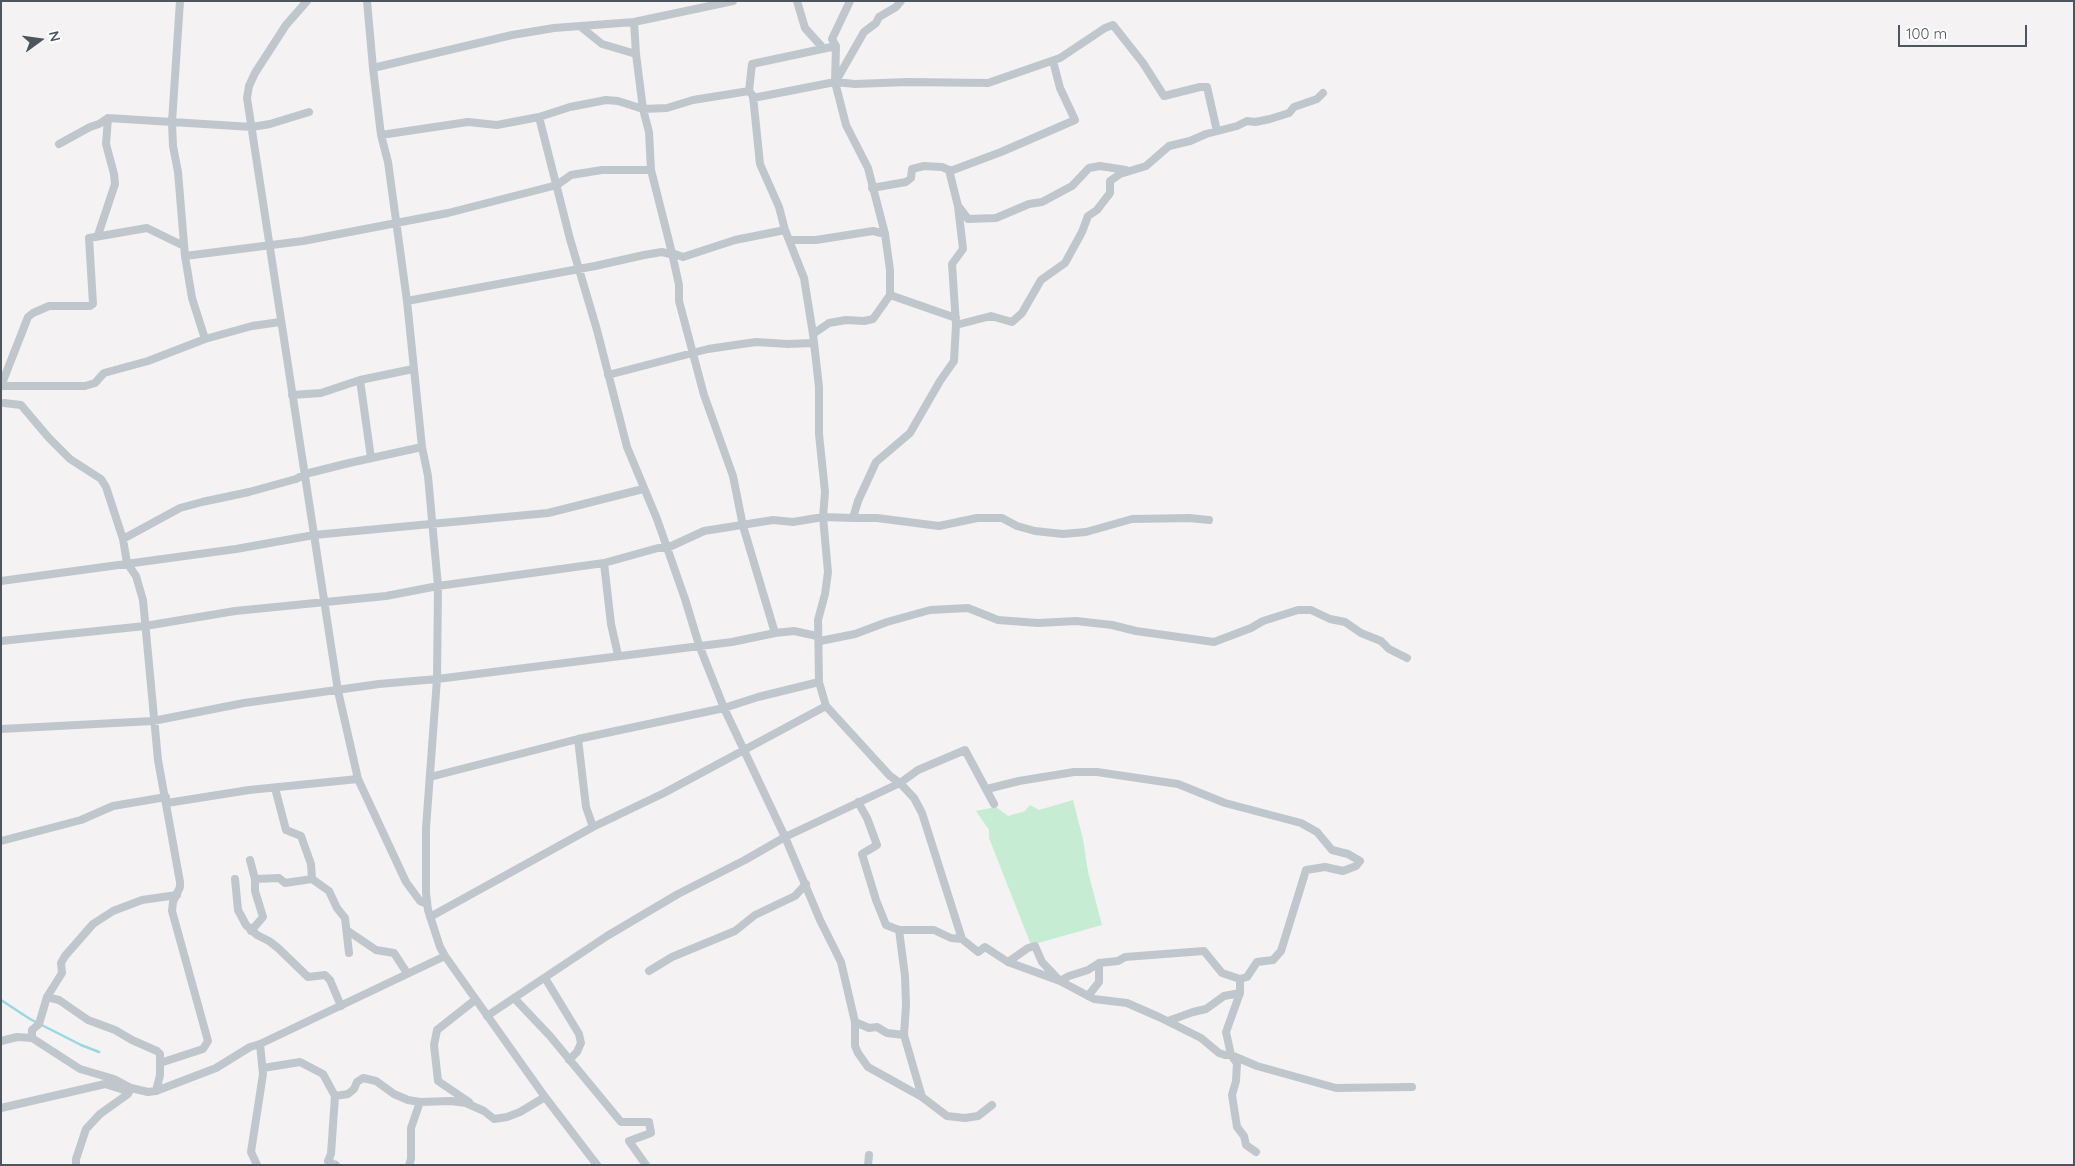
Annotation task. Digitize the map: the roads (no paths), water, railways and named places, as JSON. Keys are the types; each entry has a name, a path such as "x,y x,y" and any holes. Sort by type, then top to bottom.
{"street":[{"path":"180,1 172,122 185,256 192,298 205,339"},
{"path":"307,1 286,25 248,86 247,98 338,691 358,779 406,882 420,901 427,904"},
{"path":"367,1 372,68 381,135 388,162 422,447 428,476 438,586 437,679 426,828 427,904 440,947 445,956 545,1097 597,1165"},
{"path":"372,68 451,51 512,35 554,28 634,22 733,1"},
{"path":"797,1 805,28 823,48"},
{"path":"608,375 693,353 750,343 812,338 829,322 873,319 890,295 890,270 885,234 868,168 846,125 836,82 836,46 832,39 850,1"},
{"path":"836,82 864,32 876,23 879,17 896,7 901,1"},
{"path":"634,22 636,54 644,109 650,132 651,170 679,285 679,301 704,395 733,476 743,526 775,633"},
{"path":"381,135 468,122 497,125 539,117 570,106 606,100 618,101 644,109 667,108 693,100 751,95 836,82 855,84 908,82 988,83 1053,61 1113,24 1164,96 1200,86 1207,87 1217,131"},
{"path":"581,27 602,44 636,54"},
{"path":"836,46 752,64 751,95 760,164 779,207 804,278 819,387 819,434 825,492 824,517 828,572 818,638 819,682 826,706 890,776 900,782 914,798 922,813 962,940"},
{"path":"872,188 906,182 911,178 912,169 924,166 953,170 1075,120 1060,88 1053,61"},
{"path":"890,295 956,322 991,316 1012,322 1022,313 1041,280 1065,263 1082,232 1088,216 1097,210 1110,193 1110,181 1128,170 1146,166 1169,146 1237,126 1247,121 1254,122 1270,119 1289,113 1294,107 1317,99 1323,93"},
{"path":"59,144 108,118 252,127 270,124 309,112"},
{"path":"539,117 578,269 598,330 627,447 657,519 686,599 699,645 724,708 785,837 820,920 841,962 855,1022 855,1046 865,1064 922,1098 947,1116 965,1118 978,1116 992,1105"},
{"path":"98,235 115,184 106,144 108,118"},
{"path":"958,206 968,219 996,218 1029,204 1042,202 1072,186 1089,168 1100,166 1128,170"},
{"path":"185,256 303,242 395,222 448,213 557,185 571,175 602,170 651,170"},
{"path":"853,518 876,462 910,433 940,381 954,361 956,322 952,264 963,249 958,206 949,170"},
{"path":"184,246 147,228 89,238 93,304 90,306 49,306 28,317 1,386 85,386 95,382 104,374 148,361 205,339 252,326 280,322"},
{"path":"406,301 662,252 683,257 734,240 786,230"},
{"path":"790,240 816,240 873,231 885,234"},
{"path":"292,395 321,393 360,380 413,369"},
{"path":"360,380 370,458"},
{"path":"1,412 4,408 3,401 21,405 48,438 70,459 101,479 106,487 123,539 127,563 136,576 141,592 158,760 180,882 172,911 208,1040 204,1049 160,1062"},
{"path":"123,539 180,508 249,492 296,479 305,474 422,447"},
{"path":"1,581 314,536 548,513 643,489"},
{"path":"1,641 145,626 235,611 386,596 438,586 604,563 658,548 667,548 704,532 773,520 793,522 824,517 878,518 939,526 978,518 1002,518 1017,526 1035,531 1063,534 1086,532 1132,519 1189,518 1209,520"},
{"path":"604,563 611,624 618,655"},
{"path":"1,729 153,721 244,704 379,684 437,679 732,642 775,633 794,631 818,638 855,634 887,622 930,610 968,608 998,620 1038,623 1076,621 1112,625 1136,632 1214,642 1251,628 1263,621 1298,610 1310,610 1330,619 1345,622 1361,633 1381,641 1389,649 1407,658"},
{"path":"430,776 578,740 724,708 758,697 819,682"},
{"path":"430,917 593,827 744,751 826,706"},
{"path":"578,740 586,807 593,827"},
{"path":"487,1016 646,912 785,837 900,782 918,770 965,750 994,804"},
{"path":"987,789 1019,781 1074,772 1097,772 1178,784 1225,803 1301,823 1317,832 1332,850 1348,854 1360,861 1356,866 1343,871 1325,867 1306,870 1281,951 1273,960 1257,962 1247,977 1240,979 1222,973 1204,951 1134,956 1118,961 1099,963 1088,970 1060,981"},
{"path":"1,841 81,820 113,806 358,779"},
{"path":"275,788 286,830 301,836 311,864 312,879"},
{"path":"858,802 867,818 877,845 862,854 886,925 898,930 934,930 951,938 962,940 978,952 985,947 1008,962 1060,981 1094,999 1127,1003 1201,1038 1219,1053 1231,1055 1257,1066 1326,1087 1412,1086"},
{"path":"250,860 255,879 255,890 263,917 251,931"},
{"path":"235,878 238,910 251,931 278,948 308,977 325,975 330,980 341,1006"},
{"path":"255,879 278,878 285,883 312,879 328,890 344,918 348,931 349,953"},
{"path":"650,971 672,957 735,931 755,915 795,896 806,884"},
{"path":"32,1038 32,1030 39,1024 47,997 62,973 61,964 65,956 93,924 113,911 142,900 177,895"},
{"path":"898,930 905,976 904,1035 922,1098"},
{"path":"348,931 376,950 394,953 407,973"},
{"path":"1008,962 1028,948 1035,946 1042,962 1060,981"},
{"path":"1,1041 18,1037 32,1038 80,1069 114,1078 131,1088 148,1092 156,1091 216,1068 242,1051 445,956"},
{"path":"1088,996 1099,982 1099,963"},
{"path":"545,978 579,1034 581,1043 577,1052 569,1060"},
{"path":"1240,979 1240,993 1226,1032 1231,1055 1238,1069 1232,1096 1236,1124 1244,1136 1246,1145 1256,1152"},
{"path":"1168,1021 1206,1009 1224,996 1240,993"},
{"path":"47,997 59,1000 88,1020 115,1030 132,1040 153,1048 160,1054 160,1075 156,1091"},
{"path":"514,998 550,1036 621,1122 649,1122 651,1133 629,1141 646,1165"},
{"path":"475,1000 437,1030 434,1045 438,1081 494,1119 520,1112 545,1097"},
{"path":"855,1022 865,1027 877,1027 887,1033 904,1035"},
{"path":"257,1165 251,1152 263,1068 260,1044"},
{"path":"263,1068 300,1062 323,1074 335,1096 331,1154 328,1161 336,1165"},
{"path":"335,1096 348,1094 354,1089 357,1082 363,1078 376,1081 394,1094 420,1102 451,1101 473,1105"},
{"path":"1,1108 105,1084 124,1090 131,1088"},
{"path":"76,1165 82,1136 86,1129 100,1114 128,1094 131,1088"},
{"path":"408,1165 411,1159 411,1128 420,1102"},
{"path":"868,1165 869,1155"}],"waterway":[{"path":"1,1000 30,1019 99,1052"}]}
